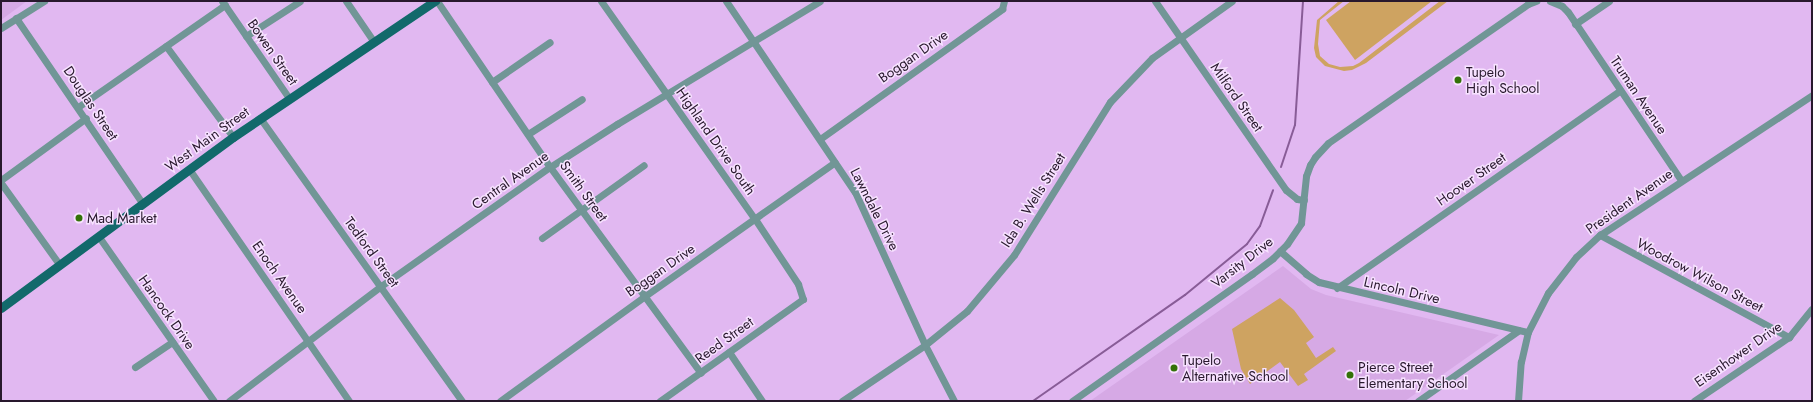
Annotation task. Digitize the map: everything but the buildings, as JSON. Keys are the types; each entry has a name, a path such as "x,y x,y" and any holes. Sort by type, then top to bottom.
{"main road":[{"name":"West Main Street","path":"1,308 233,137 289,98 436,1"}],"street":[{"path":"1,28 44,1"},
{"path":"246,36 300,1"},
{"path":"346,1 374,42"},
{"name":"Smith Street","path":"436,1 550,167 701,373"},
{"name":"Highland Drive South","path":"601,1 755,219 798,284 803,299"},
{"name":"Lawndale Drive","path":"726,1 855,192 925,346 954,401"},
{"name":"Central Avenue","path":"229,401 381,286 550,167 617,124 820,1"},
{"name":"Boggan Drive","path":"820,139 1002,9 1004,1"},
{"name":"Milford Street","path":"1155,1 1286,190 1297,199 1304,200"},
{"name":"Ida B. Wells Street","path":"842,401 925,346 967,311 1014,255 1110,102 1144,65 1180,37 1232,1"},
{"name":"Varsity Drive","path":"1074,400 1252,274 1296,234 1301,223 1306,176 1315,156 1328,144 1528,4 1536,1"},
{"path":"1550,1 1562,6 1575,24 1610,1"},
{"path":"78,107 166,46 223,3"},
{"name":"Bowen Street","path":"223,3 289,98"},
{"name":"Douglas Street","path":"16,18 86,118 143,204"},
{"name":"Truman Avenue","path":"1575,24 1619,91 1681,180"},
{"path":"492,82 550,42"},
{"path":"166,46 233,137"},
{"name":"Hoover Street","path":"1337,288 1619,91"},
{"name":"President Avenue","path":"1518,401 1521,362 1528,332 1548,293 1576,257 1600,234 1812,95"},
{"path":"528,134 582,99"},
{"path":"1,180 86,118"},
{"name":"Tedford Street","path":"260,118 462,401"},
{"name":"Boggan Drive","path":"500,401 645,296 835,162"},
{"path":"542,238 644,165"},
{"name":"Enoch Avenue","path":"189,169 350,401"},
{"path":"1,184 59,264"},
{"name":"Woodrow Wilson Street","path":"1600,234 1789,337"},
{"name":"Hancock Drive","path":"99,237 214,401"},
{"name":"Lincoln Drive","path":"1280,250 1306,274 1319,282 1337,288 1528,332"},
{"name":"Reed Street","path":"660,401 803,299"},
{"name":"Eisenhower Drive","path":"1694,401 1789,337 1812,309"},
{"path":"1418,401 1518,330"},
{"path":"135,367 172,342"},
{"path":"729,352 762,401"}],"shaded area":[{"path":"1,1 27,1 1,20"},
{"path":"1339,1 1344,1 1320,20 1318,44 1320,56 1329,64 1340,67 1353,66 1359,63 1440,1 1448,1 1366,63 1352,70 1344,71 1325,66 1316,57 1314,48 1317,20"},
{"path":"1351,1 1432,1 1355,60 1326,20"},
{"path":"1283,266 1311,289 1326,295 1499,335 1405,401 1090,401"},
{"path":"1280,298 1294,310 1314,337 1306,343 1316,358 1333,347 1336,351 1304,374 1308,380 1298,386 1280,362 1250,384 1241,369 1232,329"}],"waterway":[{"path":"1281,167 1295,125 1303,1"},
{"path":"1033,401 1185,295 1247,244 1260,226 1273,190"}],"place":[{"name":"Tupelo High School","path":"1458,80"},
{"name":"Mad Market","path":"79,218"},
{"name":"Tupelo Alternative School","path":"1174,368"},
{"name":"Pierce Street Elementary School","path":"1350,375"}]}
